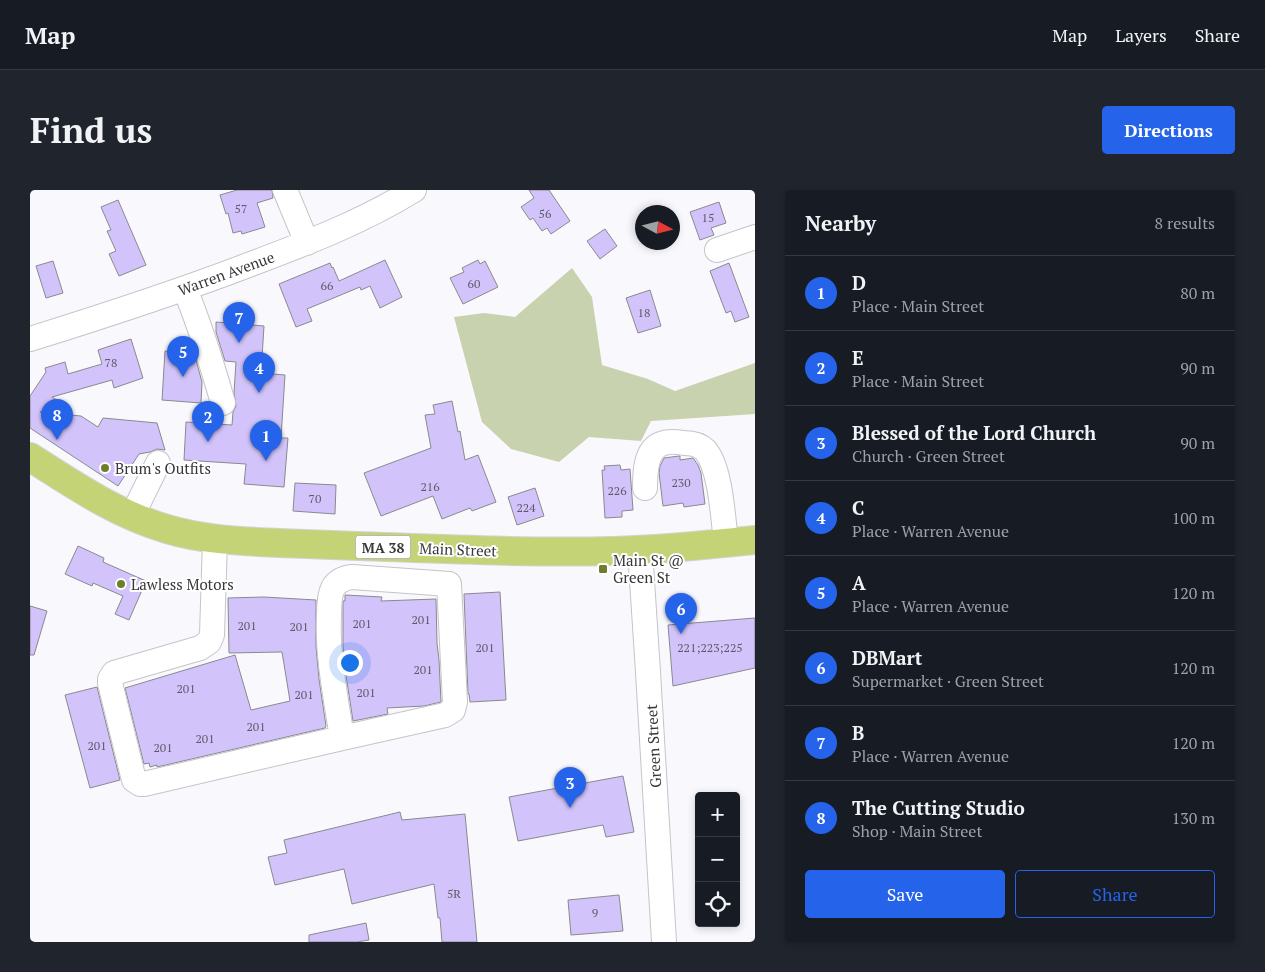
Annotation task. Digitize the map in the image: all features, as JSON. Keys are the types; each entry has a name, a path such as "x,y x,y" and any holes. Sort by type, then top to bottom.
{"main road":[{"name":"Main Street","path":"30,457 90,495 132,516 168,529 215,539 449,549 589,552 640,550 755,540"}],"street":[{"path":"286,190 307,243"},
{"name":"Warren Avenue","path":"30,339 184,289 307,243 356,222 414,190"},
{"path":"717,250 755,237"},
{"path":"184,289 201,331 223,403"},
{"path":"645,488 645,473 654,448 662,443 682,442 704,449 716,472 726,542"},
{"path":"132,516 158,463"},
{"path":"215,539 212,631 209,642 200,648 116,673 110,678 134,780 140,784 445,715 452,710 455,702 448,584 449,549"},
{"name":"Green Street","path":"640,550 664,942"},
{"path":"342,738 329,643 329,606 333,589 343,579 352,578 448,584"}],"green space":[{"path":"572,268 592,297 602,365 648,379 675,391 755,363 755,414 651,421 641,441 589,437 559,462 511,449 482,422 454,317 484,313 515,317"}],"building":[{"path":"237,190 272,190 273,198 257,203 265,227 242,234 241,231 233,233 228,213 226,214 220,195"},
{"path":"529,190 549,190 570,221 551,234 547,228 542,231 533,218 530,220 521,207 534,198"},
{"path":"118,200 146,265 119,276 109,254 116,251 107,231 111,230 101,207"},
{"path":"719,202 726,223 711,228 714,235 700,240 690,212"},
{"path":"605,229 617,246 600,259 587,241"},
{"path":"385,260 402,297 380,308 370,286 361,290 360,287 307,309 312,321 296,327 279,284 330,263 339,281"},
{"path":"478,260 480,264 485,261 498,287 463,304 450,278 464,272 462,268"},
{"path":"53,261 63,293 46,298 36,266"},
{"path":"729,263 749,317 735,322 731,311 726,313 710,271"},
{"path":"650,290 661,326 638,333 626,298"},
{"path":"216,322 264,326 261,373 285,375 281,438 288,438 284,487 244,484 246,464 184,460 186,422 232,425 233,412 236,406 234,393 236,362 225,361 216,332"},
{"path":"131,339 143,378 114,388 112,380 52,397 63,404 40,412 81,416 98,427 103,418 157,423 165,450 157,449 139,454 118,486 30,428 30,396 46,372 45,368 65,362 68,374 102,364 98,350"},
{"path":"165,351 194,353 202,382 201,403 162,400"},
{"path":"452,401 465,460 478,455 496,502 472,511 470,508 442,519 433,496 381,516 364,473 431,448 425,415 435,414 433,405"},
{"path":"680,456 680,460 693,458 698,465 701,473 705,504 684,507 683,503 663,506 659,473 660,466 664,458"},
{"path":"620,465 621,470 630,469 633,510 622,511 622,517 605,518 602,470 605,470 604,466"},
{"path":"295,483 336,485 335,514 293,511"},
{"path":"535,488 544,516 517,525 508,497"},
{"name":"Lawless Motors","path":"78,546 104,558 103,562 146,581 129,620 115,614 123,596 93,583 92,586 65,574"},
{"path":"500,592 506,700 470,702 468,694 464,594"},
{"path":"345,595 382,597 381,601 436,599 441,702 424,706 387,708 388,714 353,721 343,645 343,601 345,601"},
{"path":"264,597 316,600 316,647 325,728 157,767 157,765 150,767 149,763 144,764 125,688 235,655 251,710 290,701 282,652 229,653 228,598"},
{"path":"30,606 47,611 34,655 30,655"},
{"path":"755,618 755,668 673,686 668,625"},
{"path":"97,687 120,780 90,788 65,695"},
{"path":"623,776 634,832 606,837 603,825 518,841 509,797"},
{"path":"400,812 402,820 465,814 477,942 442,942 434,884 352,904 344,869 275,885 268,857 287,853 284,840"},
{"path":"619,895 623,931 571,935 568,900"},
{"path":"366,923 369,940 357,942 309,942 309,935"}],"place":[{"name":"B","path":"239,343"},
{"name":"A","path":"183,377"},
{"name":"C","path":"259,393"},
{"name":"The Cutting Studio","path":"57,440"},
{"name":"E","path":"208,442"},
{"name":"D","path":"266,461"},
{"name":"Brum's Outfits","path":"105,468"},
{"name":"Main St @ Green St","path":"603,569"},
{"name":"Lawless Motors","path":"121,584"},
{"name":"DBMart","path":"681,634"},
{"name":"Blessed of the Lord Church","path":"570,808"}]}
